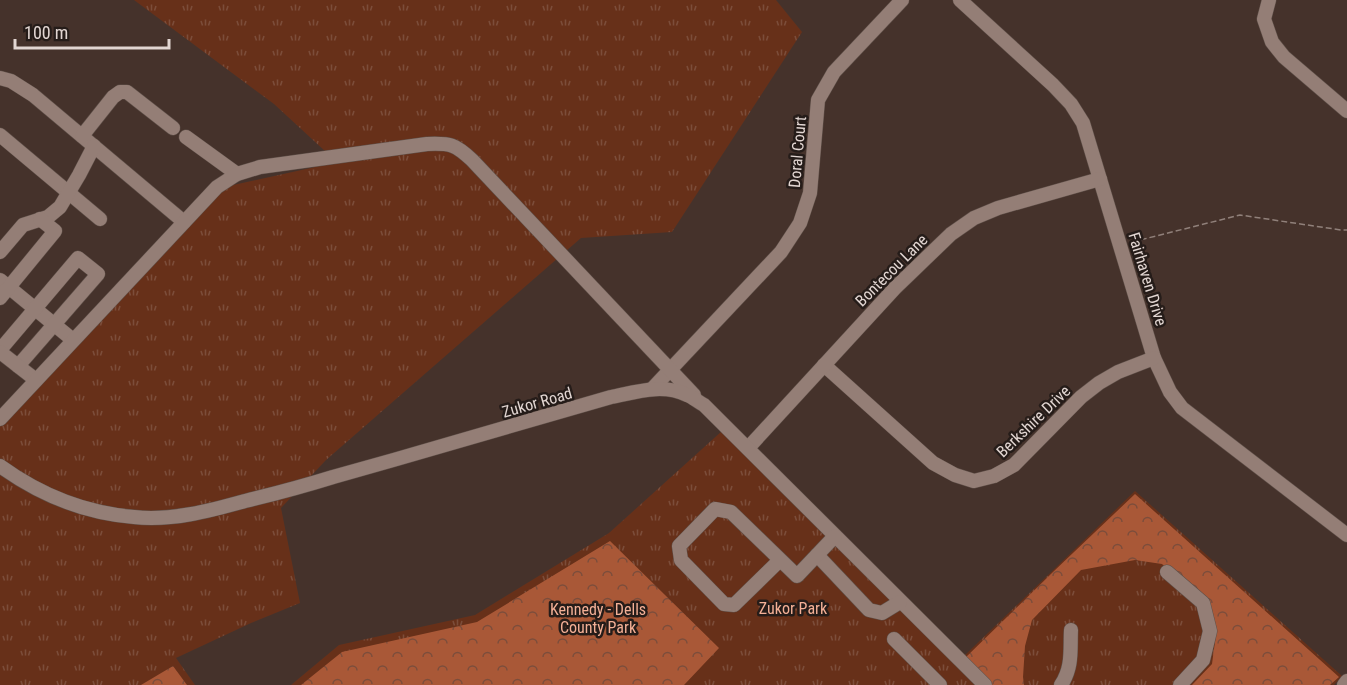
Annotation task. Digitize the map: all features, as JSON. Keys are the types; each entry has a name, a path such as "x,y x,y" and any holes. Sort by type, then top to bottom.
{"street":[{"name":"Doral Court","path":"653,388 781,252 800,223 810,193 818,100 834,72 902,0"},
{"name":"Fairhaven Drive","path":"960,0 1053,85 1071,104 1083,123 1094,153 1154,358 1170,392 1182,408 1347,535"},
{"path":"1269,0 1264,20 1272,42 1284,57 1347,111"},
{"path":"0,78 11,81 33,95 184,222"},
{"path":"82,136 113,97 120,92 127,93 173,128"},
{"path":"0,135 100,219"},
{"path":"186,136 237,174"},
{"path":"0,419 217,187 237,174 260,167 446,143 460,149 472,160 704,405"},
{"path":"0,252 5,237 23,225 48,217 60,207 94,146"},
{"name":"Bontecou Lane","path":"748,448 895,288 951,234 974,218 998,208 1100,179"},
{"path":"40,219 55,231 3,288 35,309 73,340"},
{"path":"18,366 98,274 78,258 0,351 18,366 36,380"},
{"name":"Berkshire Drive","path":"824,365 933,463 955,475 974,481 994,476 1014,465 1081,397 1099,383 1118,372 1154,358"},
{"name":"Zukor Road","path":"0,466 35,488 69,504 100,512 135,517 170,517 210,511 282,492 612,398 653,388 671,390 687,394 704,405 985,685"},
{"path":"780,560 734,605 724,604 681,560 679,546 715,509 731,512 797,576 835,536"},
{"path":"817,555 869,610 882,613 900,602"},
{"path":"1167,572 1203,603 1210,631 1203,660 1179,685"},
{"path":"1061,685 1070,668 1071,630"},
{"path":"894,639 940,685"},
{"path":"1344,685 1347,681"}],"path":[{"path":"1120,245 1240,215 1347,230"}],"green space":[{"path":"134,0 776,0 802,32 672,232 581,238 326,460 281,508 300,603 176,658 195,685 0,685 0,423 224,187 315,167 326,152 274,104"},
{"name":"Zukor Park","path":"722,431 979,685 291,685 339,645 475,615 609,533"},
{"path":"1135,491 1342,676 1334,685 988,685 961,659"},
{"path":"1135,494 1339,677 1330,685 1192,685 1212,664 1216,634 1206,604 1162,564 1135,560 1081,570 1032,620 1025,646 1024,685 991,685 964,659"},
{"name":"Kennedy - Dells County Park","path":"610,541 719,648 684,685 301,685 342,652 477,622"},
{"path":"173,666 187,685 141,685"}]}
